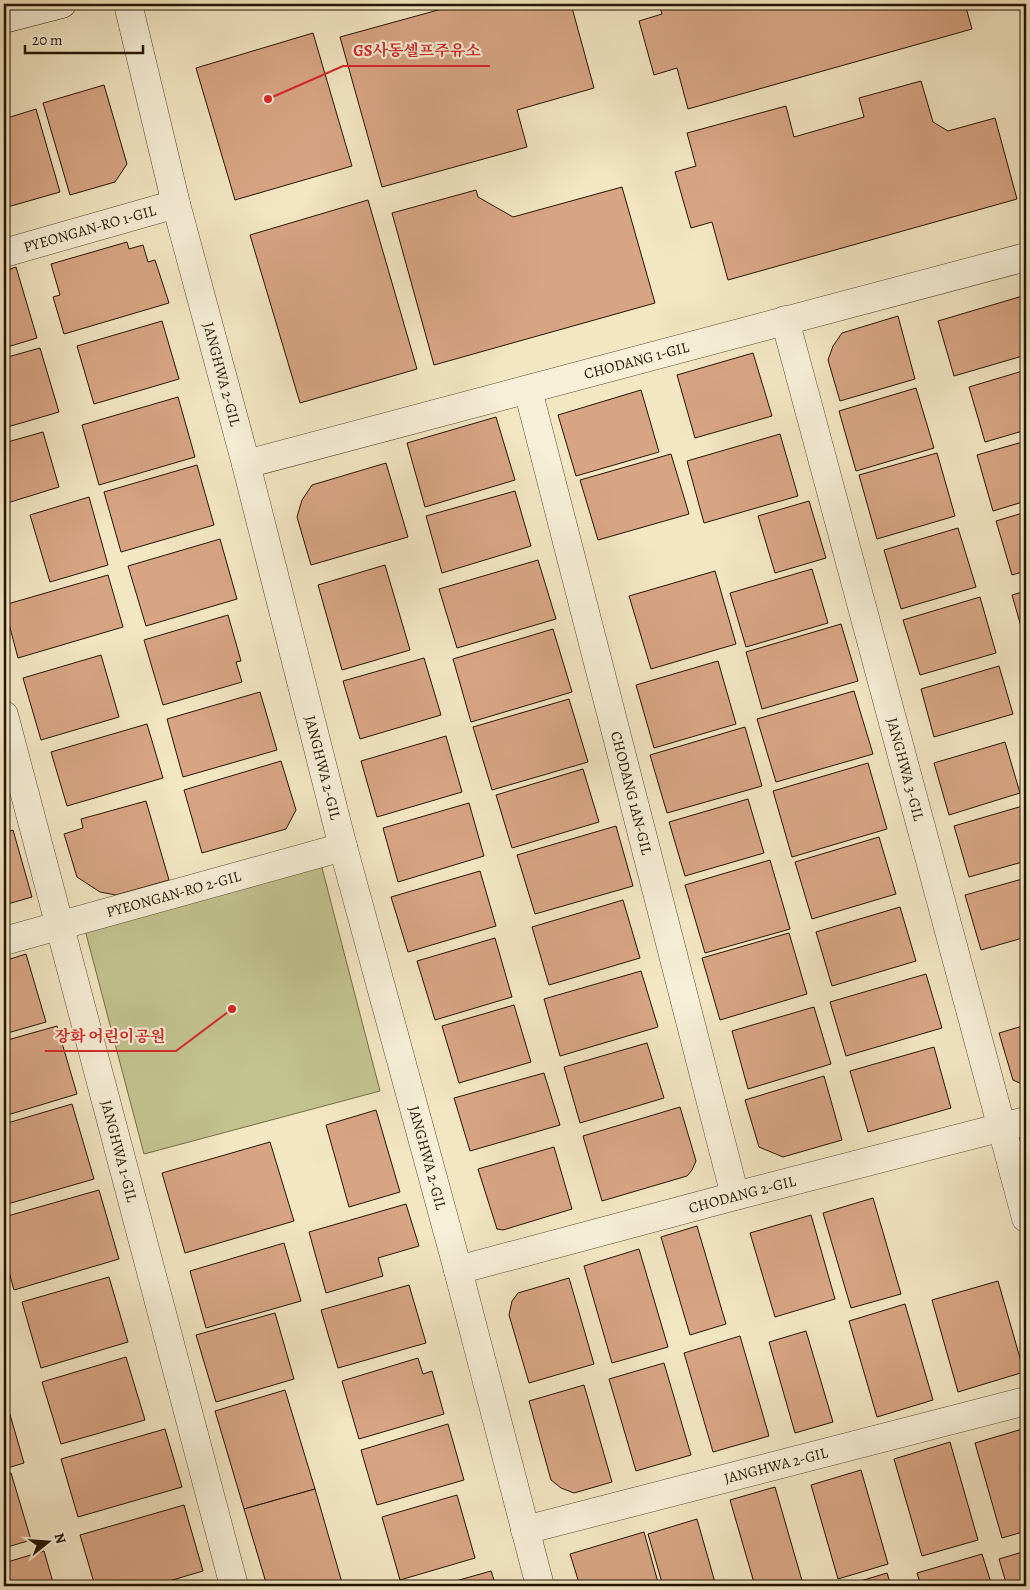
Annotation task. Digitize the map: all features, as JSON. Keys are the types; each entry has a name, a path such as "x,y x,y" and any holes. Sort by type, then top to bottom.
{"street":[{"path":"4,19 62,4"},
{"name":"JANGHWA 2-GIL","path":"128,4 176,204 246,464 343,846 458,1270 540,1586"},
{"name":"PYEONGAN-RO 1-GIL","path":"4,253 176,204"},
{"name":"CHODANG 1-GIL","path":"246,464 1026,257"},
{"name":"JANGHWA 3-GIL","path":"785,320 1015,1124 1026,1218"},
{"name":"CHODANG 1AN-GIL","path":"528,390 735,1196"},
{"name":"JANGHWA 1-GIL","path":"4,715 234,1586"},
{"name":"PYEONGAN-RO 2-GIL","path":"4,941 343,846"},
{"name":"CHODANG 2-GIL","path":"458,1270 1015,1124"},
{"name":"JANGHWA 2-GIL","path":"525,1530 1026,1401"}],"green space":[{"path":"321,864 380,1091 144,1154 84,926"}],"building":[{"path":"460,4 571,4 594,88 517,110 527,147 382,187 340,37"},
{"path":"659,4 965,4 972,29 688,109 677,68 654,75 639,21 662,14"},
{"path":"313,33 352,166 235,200 196,68"},
{"path":"921,81 933,122 948,131 995,118 1017,199 728,280 712,222 691,228 675,172 696,166 687,133 786,106 794,137 864,117 859,98"},
{"path":"104,85 127,164 115,182 70,195 43,103"},
{"path":"36,109 60,192 4,208 4,119"},
{"path":"622,187 655,303 434,365 392,213 476,190 478,197 513,217"},
{"path":"368,200 417,369 300,403 250,235"},
{"path":"127,242 129,249 143,245 148,262 155,260 169,303 64,334 53,297 60,295 51,264"},
{"path":"16,267 37,338 4,348 4,271"},
{"path":"1026,295 1026,355 954,376 938,321"},
{"path":"898,316 915,379 840,401 828,360 833,346 842,333"},
{"path":"162,321 179,379 94,404 77,346"},
{"path":"40,348 59,412 4,428 4,358"},
{"path":"753,353 772,416 695,438 677,375"},
{"path":"1026,370 1026,430 985,442 969,387"},
{"path":"916,388 934,448 856,471 839,411"},
{"path":"641,390 659,452 576,476 558,415"},
{"path":"178,397 195,457 99,485 82,425"},
{"path":"496,417 515,480 425,507 407,443"},
{"path":"43,432 59,487 4,504 4,443"},
{"path":"780,434 798,496 704,523 687,461"},
{"path":"1026,441 1026,501 993,511 977,455"},
{"path":"937,453 955,516 877,539 859,475"},
{"path":"671,454 689,514 598,540 580,480"},
{"path":"386,463 408,537 311,565 297,517 302,500 312,485"},
{"path":"197,465 214,525 121,552 104,492"},
{"path":"515,491 531,546 442,573 426,516"},
{"path":"89,497 108,565 50,582 30,515"},
{"path":"809,501 826,558 775,573 758,516"},
{"path":"1026,512 1026,571 1012,575 996,521"},
{"path":"958,528 976,587 901,609 884,550"},
{"path":"220,539 237,599 146,626 128,566"},
{"path":"538,560 556,619 457,648 439,589"},
{"path":"385,565 410,650 342,670 318,585"},
{"path":"812,569 828,623 746,647 730,593"},
{"path":"715,571 736,644 651,669 629,596"},
{"path":"108,575 123,627 18,658 4,605"},
{"path":"1026,591 1026,644 1012,595"},
{"path":"980,597 996,653 920,675 903,620"},
{"path":"228,615 241,661 236,662 242,682 163,705 144,640"},
{"path":"841,624 858,681 762,709 746,652"},
{"path":"553,629 572,692 471,722 453,659"},
{"path":"101,655 119,717 41,740 23,678"},
{"path":"424,658 441,715 360,739 343,681"},
{"path":"718,661 736,724 654,748 636,685"},
{"path":"999,666 1013,714 934,737 921,689"},
{"path":"854,691 873,754 776,782 757,719"},
{"path":"260,692 277,750 183,777 167,719"},
{"path":"569,699 588,762 492,790 473,727"},
{"path":"147,724 163,778 67,806 51,752"},
{"path":"745,727 762,786 667,813 650,755"},
{"path":"446,736 462,792 377,817 361,761"},
{"path":"1005,742 1020,793 949,815 934,763"},
{"path":"281,761 296,810 286,829 202,853 184,790"},
{"path":"868,763 887,829 792,857 773,791"},
{"path":"583,769 599,822 512,848 496,795"},
{"path":"748,799 764,853 685,876 669,822"},
{"path":"146,801 169,880 116,895 100,892 77,877 64,834 83,828 81,819"},
{"path":"469,803 484,856 398,882 383,828"},
{"path":"1026,805 1026,861 969,877 954,826"},
{"path":"616,826 633,886 535,914 517,855"},
{"path":"13,830 32,897 4,905 4,833"},
{"path":"879,837 896,894 812,919 795,862"},
{"path":"770,860 790,929 705,953 685,885"},
{"path":"480,871 496,926 408,952 391,897"},
{"path":"1026,878 1026,937 981,950 965,895"},
{"path":"623,900 640,958 549,985 532,927"},
{"path":"900,907 916,961 832,986 816,932"},
{"path":"789,933 807,994 720,1020 702,958"},
{"path":"495,938 512,997 435,1020 417,961"},
{"path":"26,954 46,1022 4,1034 4,961"},
{"path":"641,971 658,1027 560,1056 544,999"},
{"path":"926,974 942,1028 846,1056 830,1002"},
{"path":"514,1005 531,1062 459,1083 442,1026"},
{"path":"814,1007 831,1064 748,1089 732,1031"},
{"path":"1026,1025 1026,1086 1013,1080 999,1033"},
{"path":"57,1026 77,1094 4,1116 4,1041"},
{"path":"647,1043 664,1098 580,1123 564,1067"},
{"path":"934,1047 951,1108 868,1132 850,1071"},
{"path":"544,1073 560,1125 470,1151 454,1098"},
{"path":"824,1076 842,1140 783,1157 759,1147 745,1100"},
{"path":"72,1104 94,1179 4,1205 4,1124"},
{"path":"680,1107 696,1161 692,1170 687,1176 602,1201 583,1136"},
{"path":"376,1110 400,1192 349,1207 326,1125"},
{"path":"270,1142 294,1221 185,1253 162,1173"},
{"path":"554,1147 572,1209 503,1230 497,1229 478,1169"},
{"path":"99,1190 119,1259 14,1290 4,1254 4,1217"},
{"path":"873,1198 901,1294 851,1308 823,1213"},
{"path":"406,1204 419,1246 378,1258 383,1276 326,1293 309,1232"},
{"path":"811,1215 835,1299 775,1317 750,1233"},
{"path":"697,1226 726,1324 690,1335 661,1237"},
{"path":"284,1243 301,1301 206,1328 190,1271"},
{"path":"639,1249 668,1347 612,1363 584,1266"},
{"path":"109,1277 128,1342 41,1368 22,1302"},
{"path":"569,1278 594,1364 529,1383 509,1315 512,1301 518,1293"},
{"path":"998,1281 1024,1372 958,1392 932,1300"},
{"path":"409,1285 426,1343 338,1368 321,1310"},
{"path":"905,1304 933,1400 877,1417 849,1321"},
{"path":"275,1313 294,1379 216,1402 196,1335"},
{"path":"806,1331 833,1422 795,1433 769,1342"},
{"path":"740,1336 769,1436 713,1452 684,1353"},
{"path":"126,1357 145,1420 61,1444 42,1382"},
{"path":"418,1358 423,1374 432,1371 444,1414 359,1439 342,1381"},
{"path":"664,1363 691,1455 636,1471 609,1379"},
{"path":"584,1385 612,1482 574,1493 561,1488 551,1480 529,1401"},
{"path":"285,1390 315,1489 244,1509 215,1411"},
{"path":"4,1394 24,1463 4,1469"},
{"path":"448,1424 464,1480 377,1505 361,1450"},
{"path":"1026,1428 1026,1531 1002,1538 975,1443"},
{"path":"165,1429 182,1487 78,1517 61,1459"},
{"path":"950,1442 978,1540 922,1556 894,1459"},
{"path":"861,1470 888,1564 838,1579 811,1485"},
{"path":"11,1473 31,1540 4,1548 4,1476"},
{"path":"775,1487 803,1584 797,1586 755,1586 730,1500"},
{"path":"315,1489 343,1586 267,1586 244,1509"},
{"path":"457,1495 475,1558 400,1580 382,1517"},
{"path":"184,1505 203,1571 152,1586 95,1586 80,1535"},
{"path":"697,1519 716,1586 663,1586 648,1534"},
{"path":"644,1532 659,1586 580,1586 570,1554"},
{"path":"44,1551 54,1586 4,1586 4,1563"},
{"path":"1026,1551 1026,1586 1007,1586 999,1559"},
{"path":"982,1554 992,1586 921,1586 917,1573"},
{"path":"491,1571 496,1586 438,1586"},
{"path":"887,1573 891,1586 844,1586"}],"place":[{"name":"GS사동셀프주유소","path":"268,99"},
{"name":"장화 어린이공원","path":"232,1009"}]}
